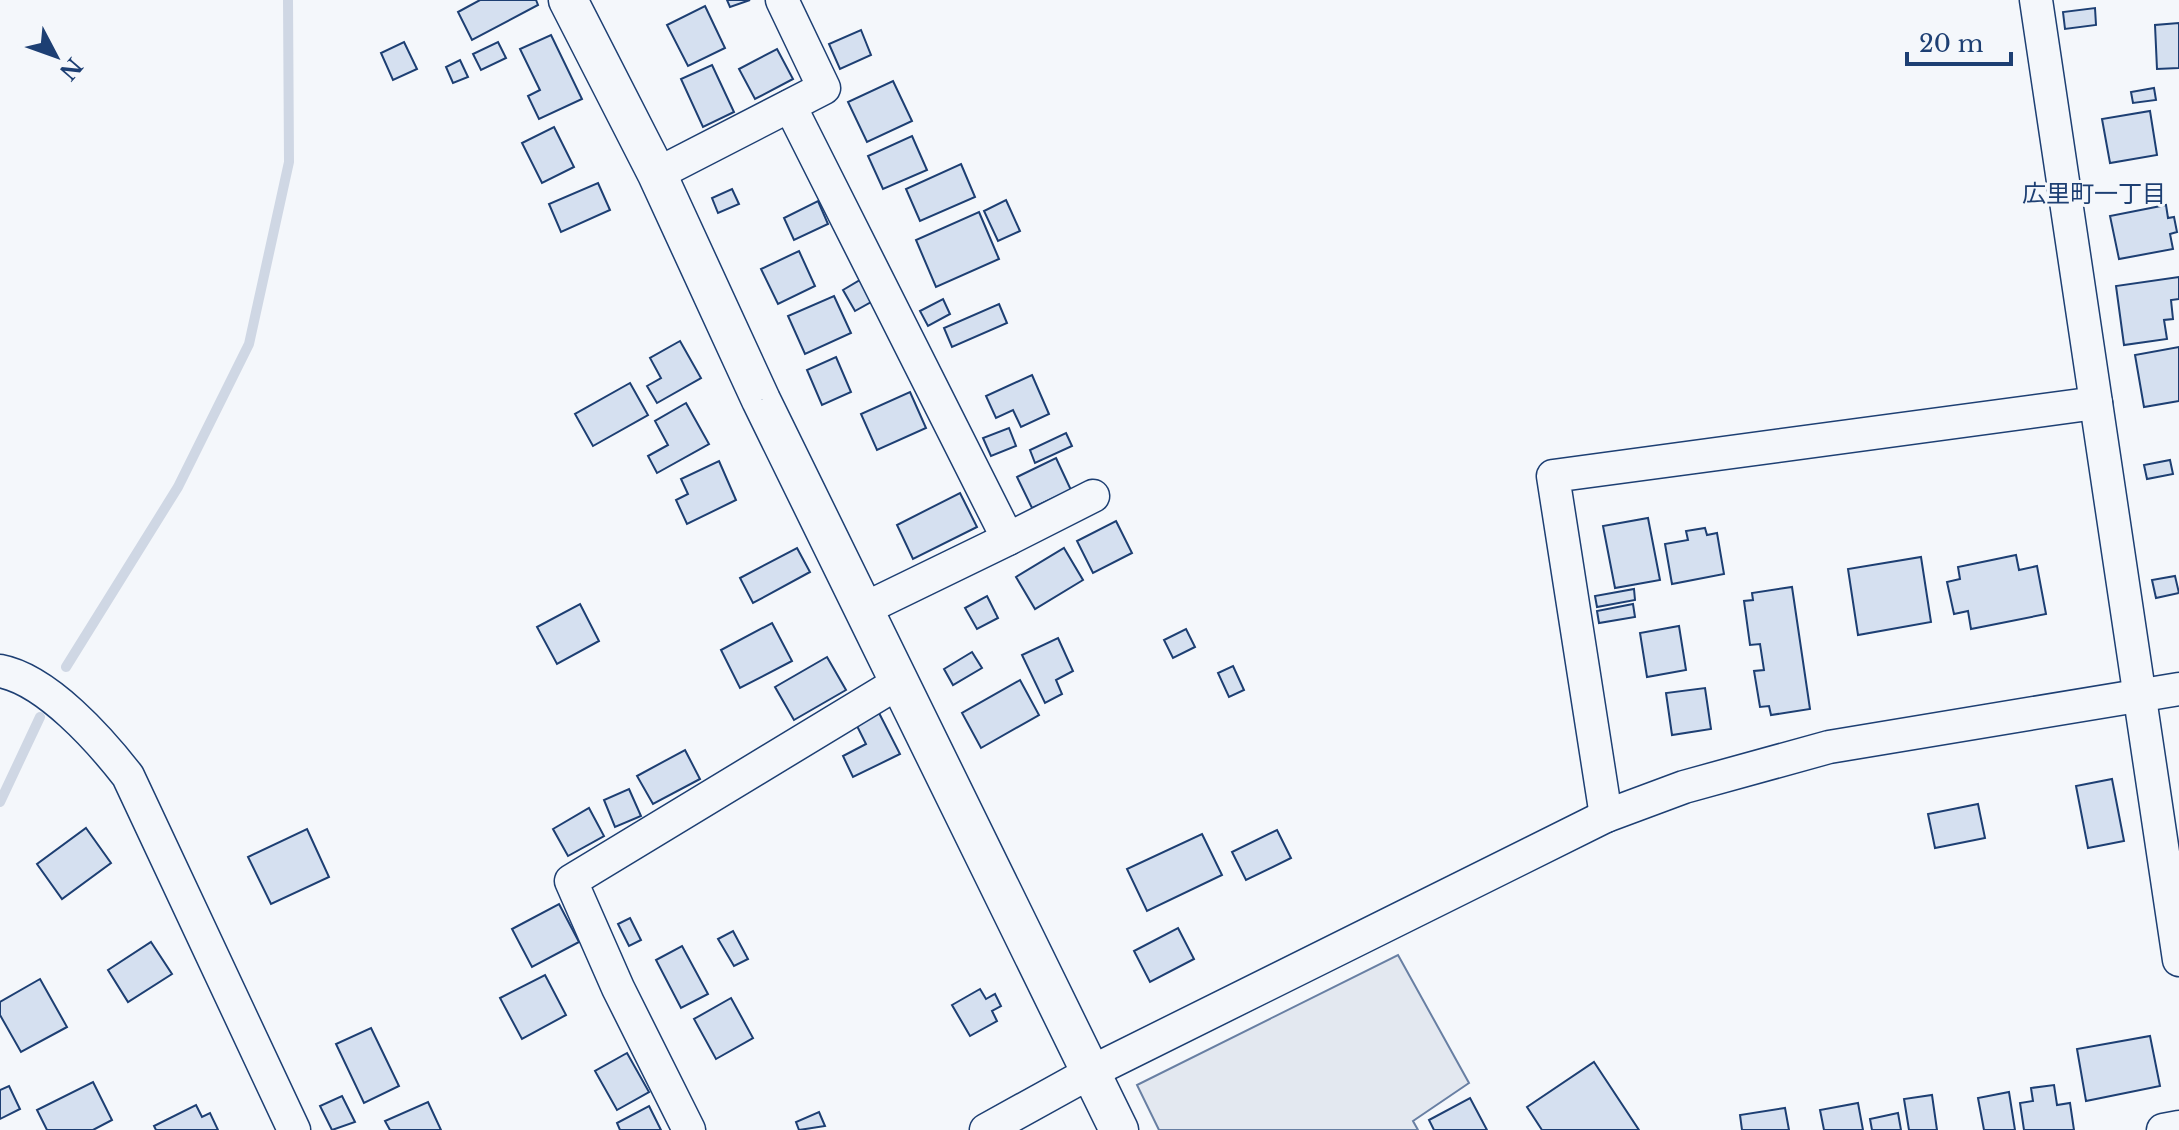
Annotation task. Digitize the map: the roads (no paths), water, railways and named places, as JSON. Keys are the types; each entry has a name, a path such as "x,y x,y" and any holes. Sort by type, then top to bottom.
{"street":[{"path":"568,0 657,174 761,400 866,608 1119,1130"},
{"path":"657,174 824,88 782,0"},
{"path":"2036,0 2179,960"},
{"path":"790,106 1008,539"},
{"path":"1606,816 1553,476 2096,403"},
{"path":"866,608 1093,496"},
{"path":"0,671 54,700 94,733 128,776 294,1130"},
{"path":"689,1130 618,988 571,881 901,681"},
{"path":"986,1130 1091,1072 1606,816 1684,787 1829,747 2179,689"},
{"path":"2163,1130 2179,1127"}],"waterway":[{"path":"66,667 178,487 249,344 289,162 288,0"},
{"path":"0,802 40,717"}],"district":[{"name":"広里町一丁目","path":"2094,194"}]}
